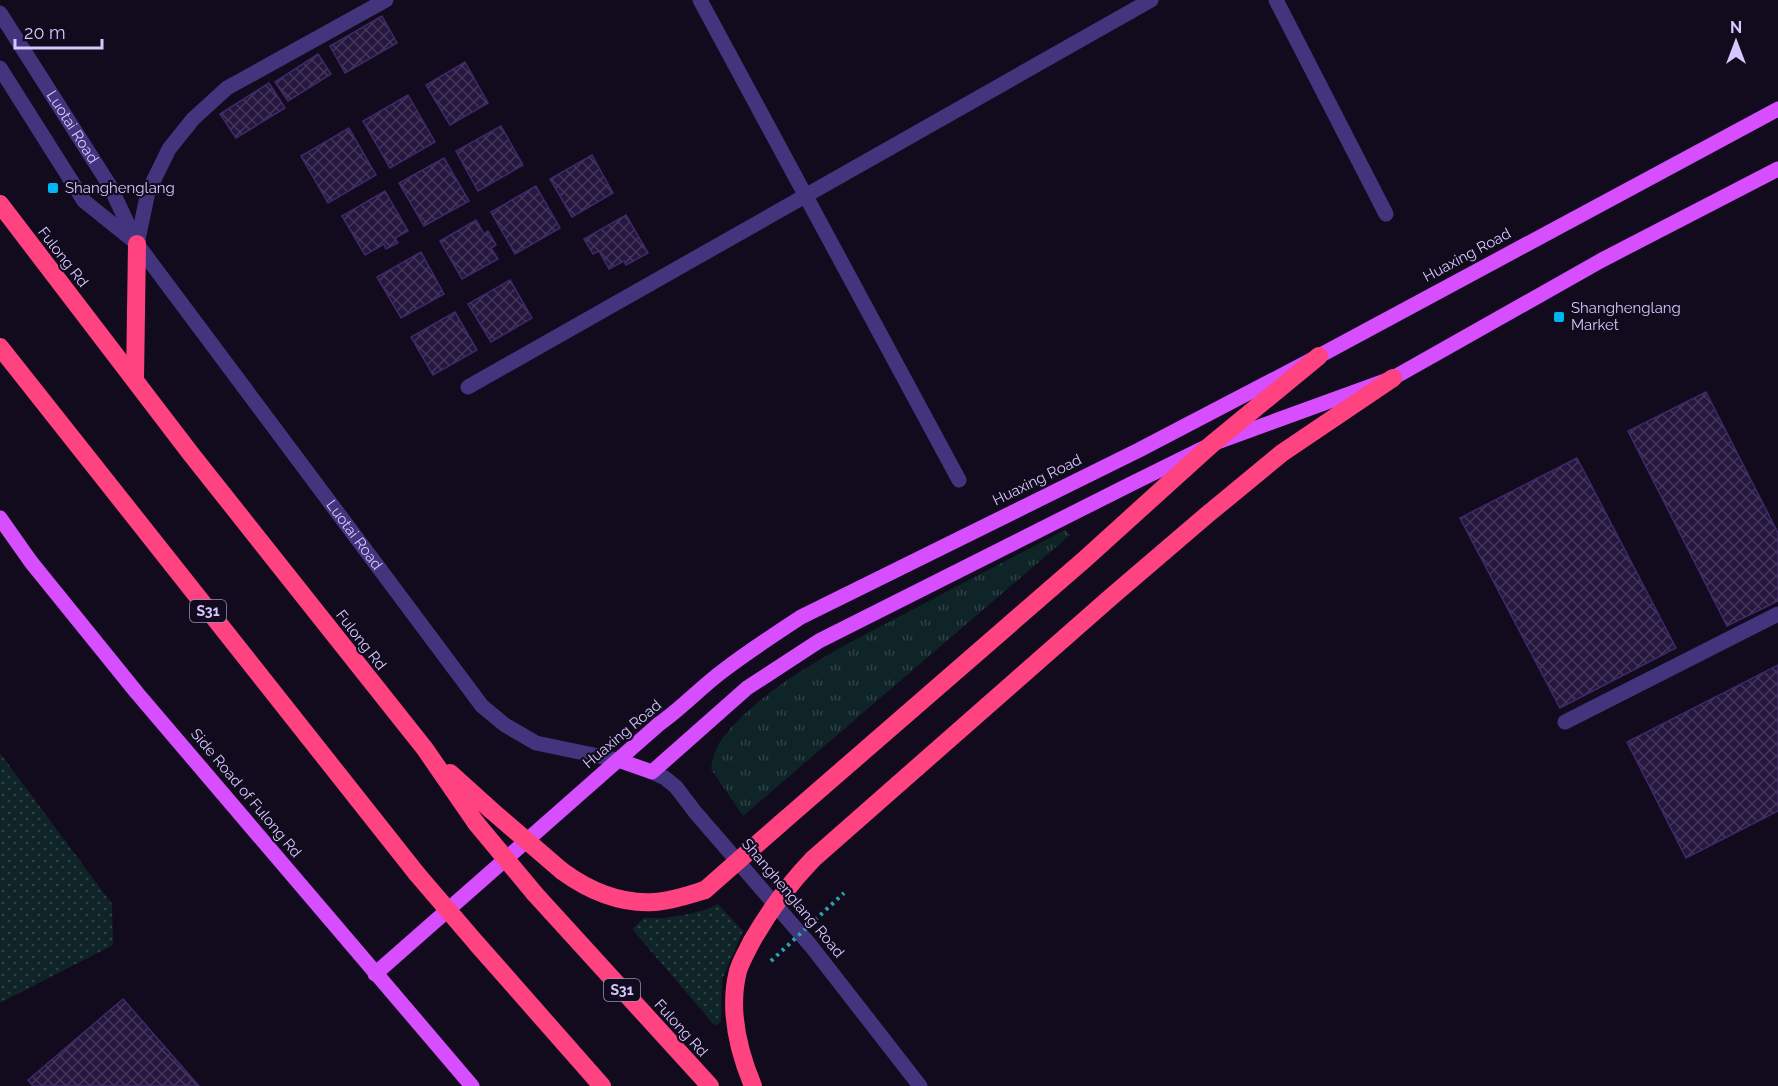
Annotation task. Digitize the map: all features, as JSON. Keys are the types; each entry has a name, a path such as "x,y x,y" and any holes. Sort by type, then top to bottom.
{"highway":[{"name":"Fulong Rd","path":"0,204 191,454 425,750 476,823 535,894 710,1086"},
{"path":"135,380 137,244"},
{"name":"S31","path":"0,347 417,874 602,1086"},
{"path":"425,750 491,810 580,884 599,892 636,902 672,899 705,890 1085,559 1212,444 1319,356"},
{"path":"753,1086 743,1061 733,1007 738,971 765,917 813,860 1208,514 1282,453 1393,378"}],"main road":[{"name":"Huaxing Road","path":"375,974 722,671 801,617 1128,455 1319,356 1778,109"},
{"path":"652,772 747,688 819,642 1212,444 1393,378 1602,260 1778,169"},
{"name":"Side Road of Fulong Rd","path":"0,518 31,562 130,685 472,1086"},
{"name":"Shanghenglang Road","path":"618,760 652,772"}],"street":[{"path":"137,244 148,192 169,149 193,119 227,88 386,0"},
{"path":"700,0 959,480"},
{"path":"468,387 1151,0"},
{"path":"1276,0 1386,214"},
{"name":"Luotai Road","path":"0,13 110,186 137,244 482,706 505,725 536,743 618,760"},
{"name":"Luotai Road","path":"0,68 84,201 137,244"},
{"path":"1565,722 1778,614"},
{"name":"Shanghenglang Road","path":"652,772 665,778 676,788 797,929 920,1086"}],"path":[{"path":"771,961 844,892"}],"green space":[{"path":"1065,530 1070,535 743,816 711,769 714,756 724,736 762,699 784,682 832,652"},
{"path":"0,753 112,904 113,945 0,1003"},
{"path":"718,904 743,931 722,980 721,1022 715,1026 632,929 644,918 689,914"}],"building":[{"path":"382,16 397,43 345,73 330,46"},
{"path":"318,54 331,74 288,101 275,82"},
{"path":"465,62 488,103 450,125 426,85"},
{"path":"269,83 285,108 236,138 220,114"},
{"path":"408,95 435,142 390,168 363,121"},
{"path":"501,126 523,165 478,191 456,151"},
{"path":"349,128 376,175 328,203 301,156"},
{"path":"592,155 613,193 572,217 550,179"},
{"path":"444,158 469,201 424,226 399,183"},
{"path":"536,186 560,228 515,254 491,212"},
{"path":"385,191 408,231 395,238 398,243 386,249 384,244 365,255 342,216"},
{"path":"626,215 648,253 626,265 624,261 609,269 599,251 593,254 584,239"},
{"path":"476,220 484,234 488,231 496,245 491,248 498,259 462,279 440,241"},
{"path":"421,252 444,294 401,318 377,277"},
{"path":"510,280 532,318 491,342 468,304"},
{"path":"455,312 477,350 433,375 411,337"},
{"path":"1706,392 1778,533 1778,601 1727,626 1628,431"},
{"path":"1577,458 1676,648 1560,708 1460,518"},
{"path":"1778,665 1778,811 1686,858 1627,742"},
{"path":"123,999 199,1086 33,1086 28,1080"}],"place":[{"name":"Shanghenglang","path":"53,188"},
{"name":"Shanghenglang Market","path":"1559,317"}]}
